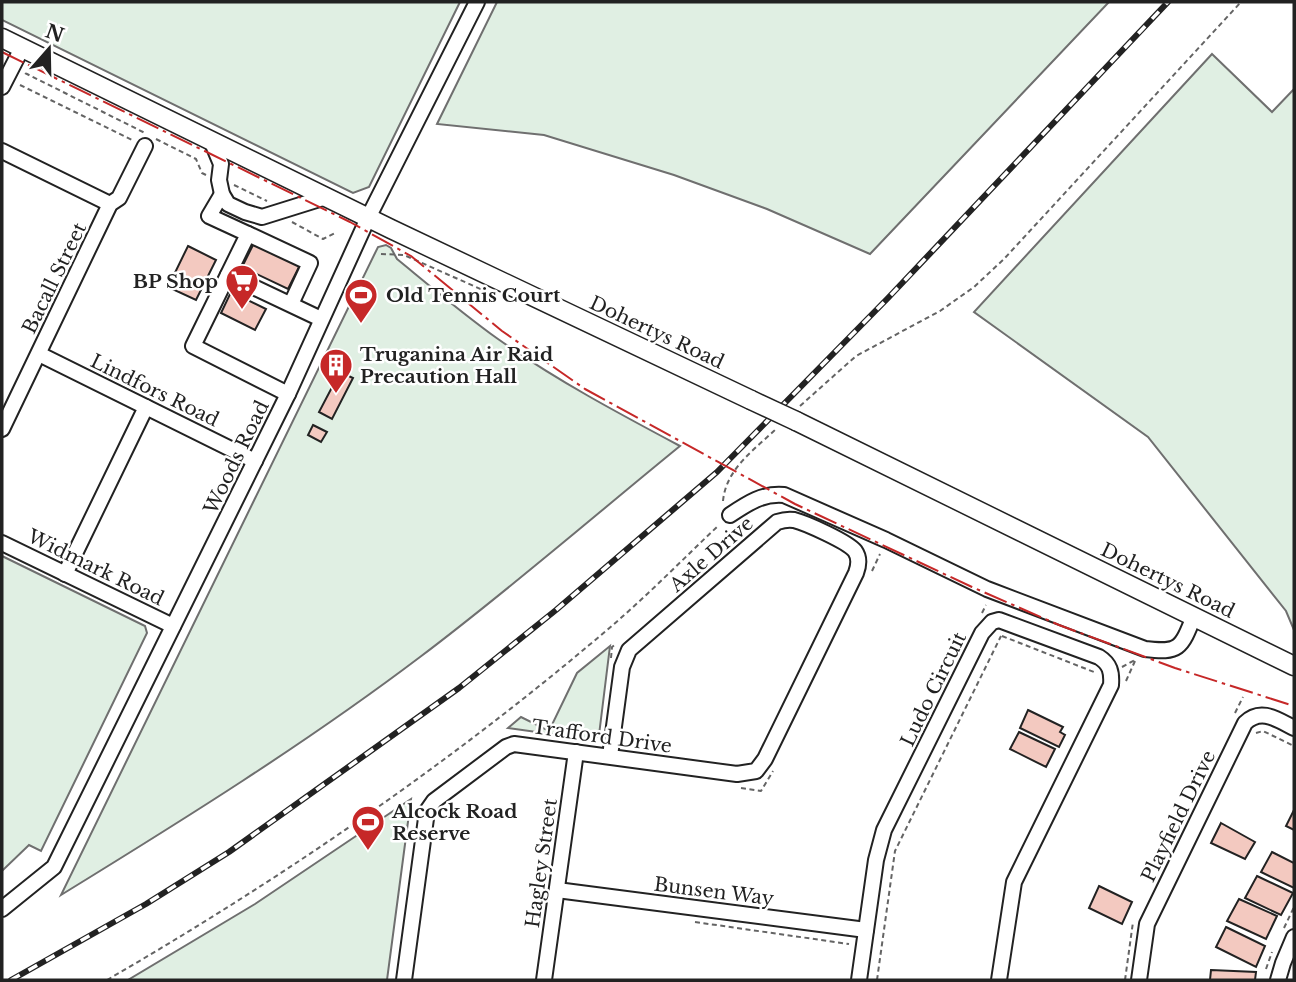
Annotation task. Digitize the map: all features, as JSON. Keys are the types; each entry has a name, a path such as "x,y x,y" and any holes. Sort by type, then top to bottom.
{"main road":[{"name":"Dohertys Road","path":"2,38 368,218 791,418 1294,666"}],"street":[{"name":"Woods Road","path":"2,909 54,867 288,394 368,218 477,2"},
{"path":"7,78 22,48"},
{"path":"211,141 221,164 219,180 222,194 228,204 262,217 326,197"},
{"name":"Bacall Street","path":"2,429 110,204 118,198 145,146"},
{"path":"2,151 110,204"},
{"path":"222,194 209,216 310,263 291,304"},
{"path":"248,234 193,346 288,394"},
{"path":"228,275 321,319"},
{"name":"Lindfors Road","path":"38,354 255,461"},
{"path":"65,574 146,407"},
{"path":"730,515 760,497 784,495 987,589 1140,654 1171,652 1178,648 1194,617"},
{"name":"Axle Drive","path":"610,756 622,667 629,650 777,522 792,520 851,547 857,555 858,566 765,760 756,771"},
{"name":"Widmark Road","path":"2,543 173,626"},
{"path":"991,624 1007,622 1099,657 1105,661 1111,685 1014,882 999,980"},
{"name":"Ludo Circuit","path":"859,980 876,860 884,830 991,624"},
{"name":"Playfield Drive","path":"1139,980 1147,924 1245,723 1251,717 1262,714 1294,728"},
{"name":"Trafford Drive","path":"404,980 431,803 510,745 523,744 737,774 756,771"},
{"name":"Hagley Street","path":"544,980 576,751"},
{"name":"Bunsen Way","path":"557,890 866,930"},
{"path":"1278,980 1294,937"}],"path":[{"path":"107,980 326,844 481,732 609,629 730,515 723,501 725,485 737,467 856,356 940,312 974,288 1004,259 1241,2"},
{"path":"7,78 145,146"},
{"path":"7,78 196,159"},
{"path":"381,254 404,255 484,293"},
{"path":"987,589 986,604 991,624 1001,636 1109,675 1140,654"},
{"path":"877,980 895,851 1001,636"},
{"path":"1124,684 1140,654"},
{"path":"1254,734 1263,731 1294,746"},
{"path":"690,922 854,945"}],"green space":[{"path":"2,2 460,2 369,187 353,193 2,20"},
{"path":"497,2 1109,2 870,254 767,209 674,175 544,135 437,124"},
{"path":"1212,54 1272,112 1294,89 1294,630 1286,611 1148,437 974,312"},
{"path":"386,245 397,259 434,290 520,354 588,396 680,446 486,606 377,689 243,781 61,895 378,247"},
{"path":"2,556 145,626 147,633 41,851 29,845 2,871"},
{"path":"610,646 599,735 593,740 508,728 521,717 549,731 577,673"},
{"name":"Alcock Road Reserve","path":"411,799 387,980 128,980 255,904"}],"building":[{"path":"254,243 300,265 288,289 242,267"},
{"path":"188,246 216,260 196,300 168,287"},
{"path":"231,292 266,309 255,330 221,313"},
{"name":"Truganina Air Raid Precaution Hall","path":"340,372 353,378 332,419 319,412"},
{"path":"313,425 327,432 321,442 308,435"},
{"path":"1028,710 1063,727 1060,732 1065,735 1059,747 1020,728"},
{"path":"1019,732 1055,749 1046,767 1010,749"},
{"path":"1294,810 1294,830 1286,826"},
{"path":"1221,823 1255,842 1245,859 1211,843"},
{"path":"1272,852 1294,863 1294,888 1261,872"},
{"path":"1257,876 1293,893 1281,915 1245,898"},
{"path":"1099,886 1132,902 1122,924 1089,908"},
{"path":"1239,899 1277,916 1266,939 1227,921"},
{"path":"1226,927 1265,946 1256,967 1216,947"},
{"path":"1211,970 1256,972 1255,980 1210,980"}],"railway":[{"path":"11,980 146,904 229,852 459,688 556,610 717,472 888,298 1168,2"}],"power":[{"path":"2,52 350,222 411,256 502,331 585,389 795,504 1059,625 1175,668 1294,706"}],"place":[{"name":"BP Shop","path":"242,311"},
{"name":"Old Tennis Court","path":"361,325"},
{"name":"Truganina Air Raid Precaution Hall","path":"336,395"},
{"name":"Alcock Road Reserve","path":"368,852"}]}
